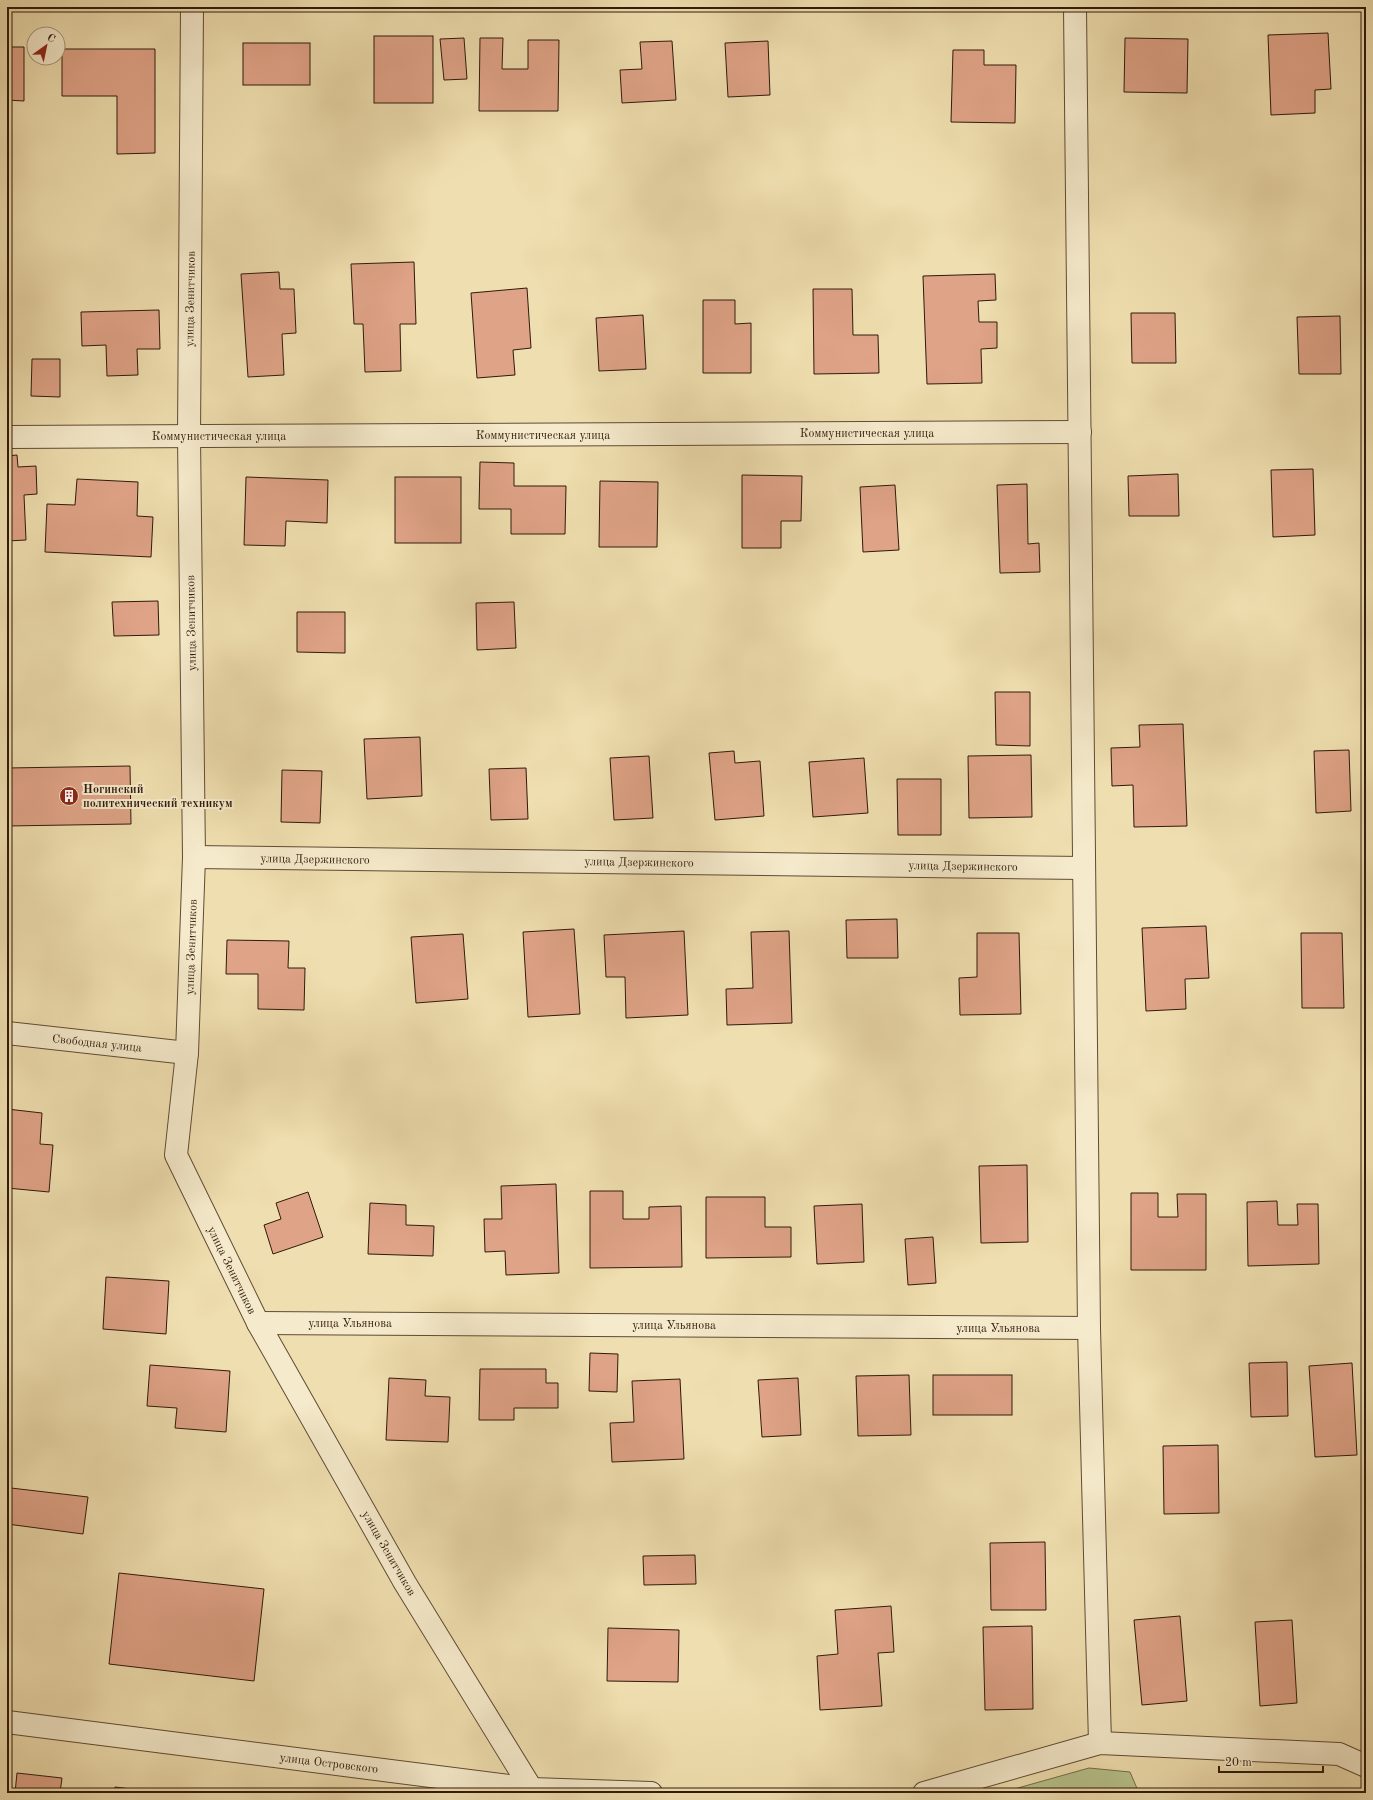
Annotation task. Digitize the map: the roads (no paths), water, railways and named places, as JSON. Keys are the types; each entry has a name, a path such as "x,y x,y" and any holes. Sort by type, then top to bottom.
{"street":[{"name":"улица Зенитчиков","path":"192,7 189,437 194,857 187,1053 176,1155 258,1322 405,1584 533,1791"},
{"path":"1075,7 1089,1328 1100,1743"},
{"name":"Коммунистическая улица","path":"7,437 1080,432"},
{"name":"улица Дзержинского","path":"194,857 1084,868"},
{"name":"Свободная улица","path":"7,1033 187,1053"},
{"name":"улица Ульянова","path":"258,1322 1089,1328"},
{"name":"улица Островского","path":"7,1722 533,1791 651,1793"},
{"path":"924,1793 1100,1743 1339,1754 1366,1766"}],"place":[{"name":"Ногинский политехнический техникум","path":"69,796"}]}
